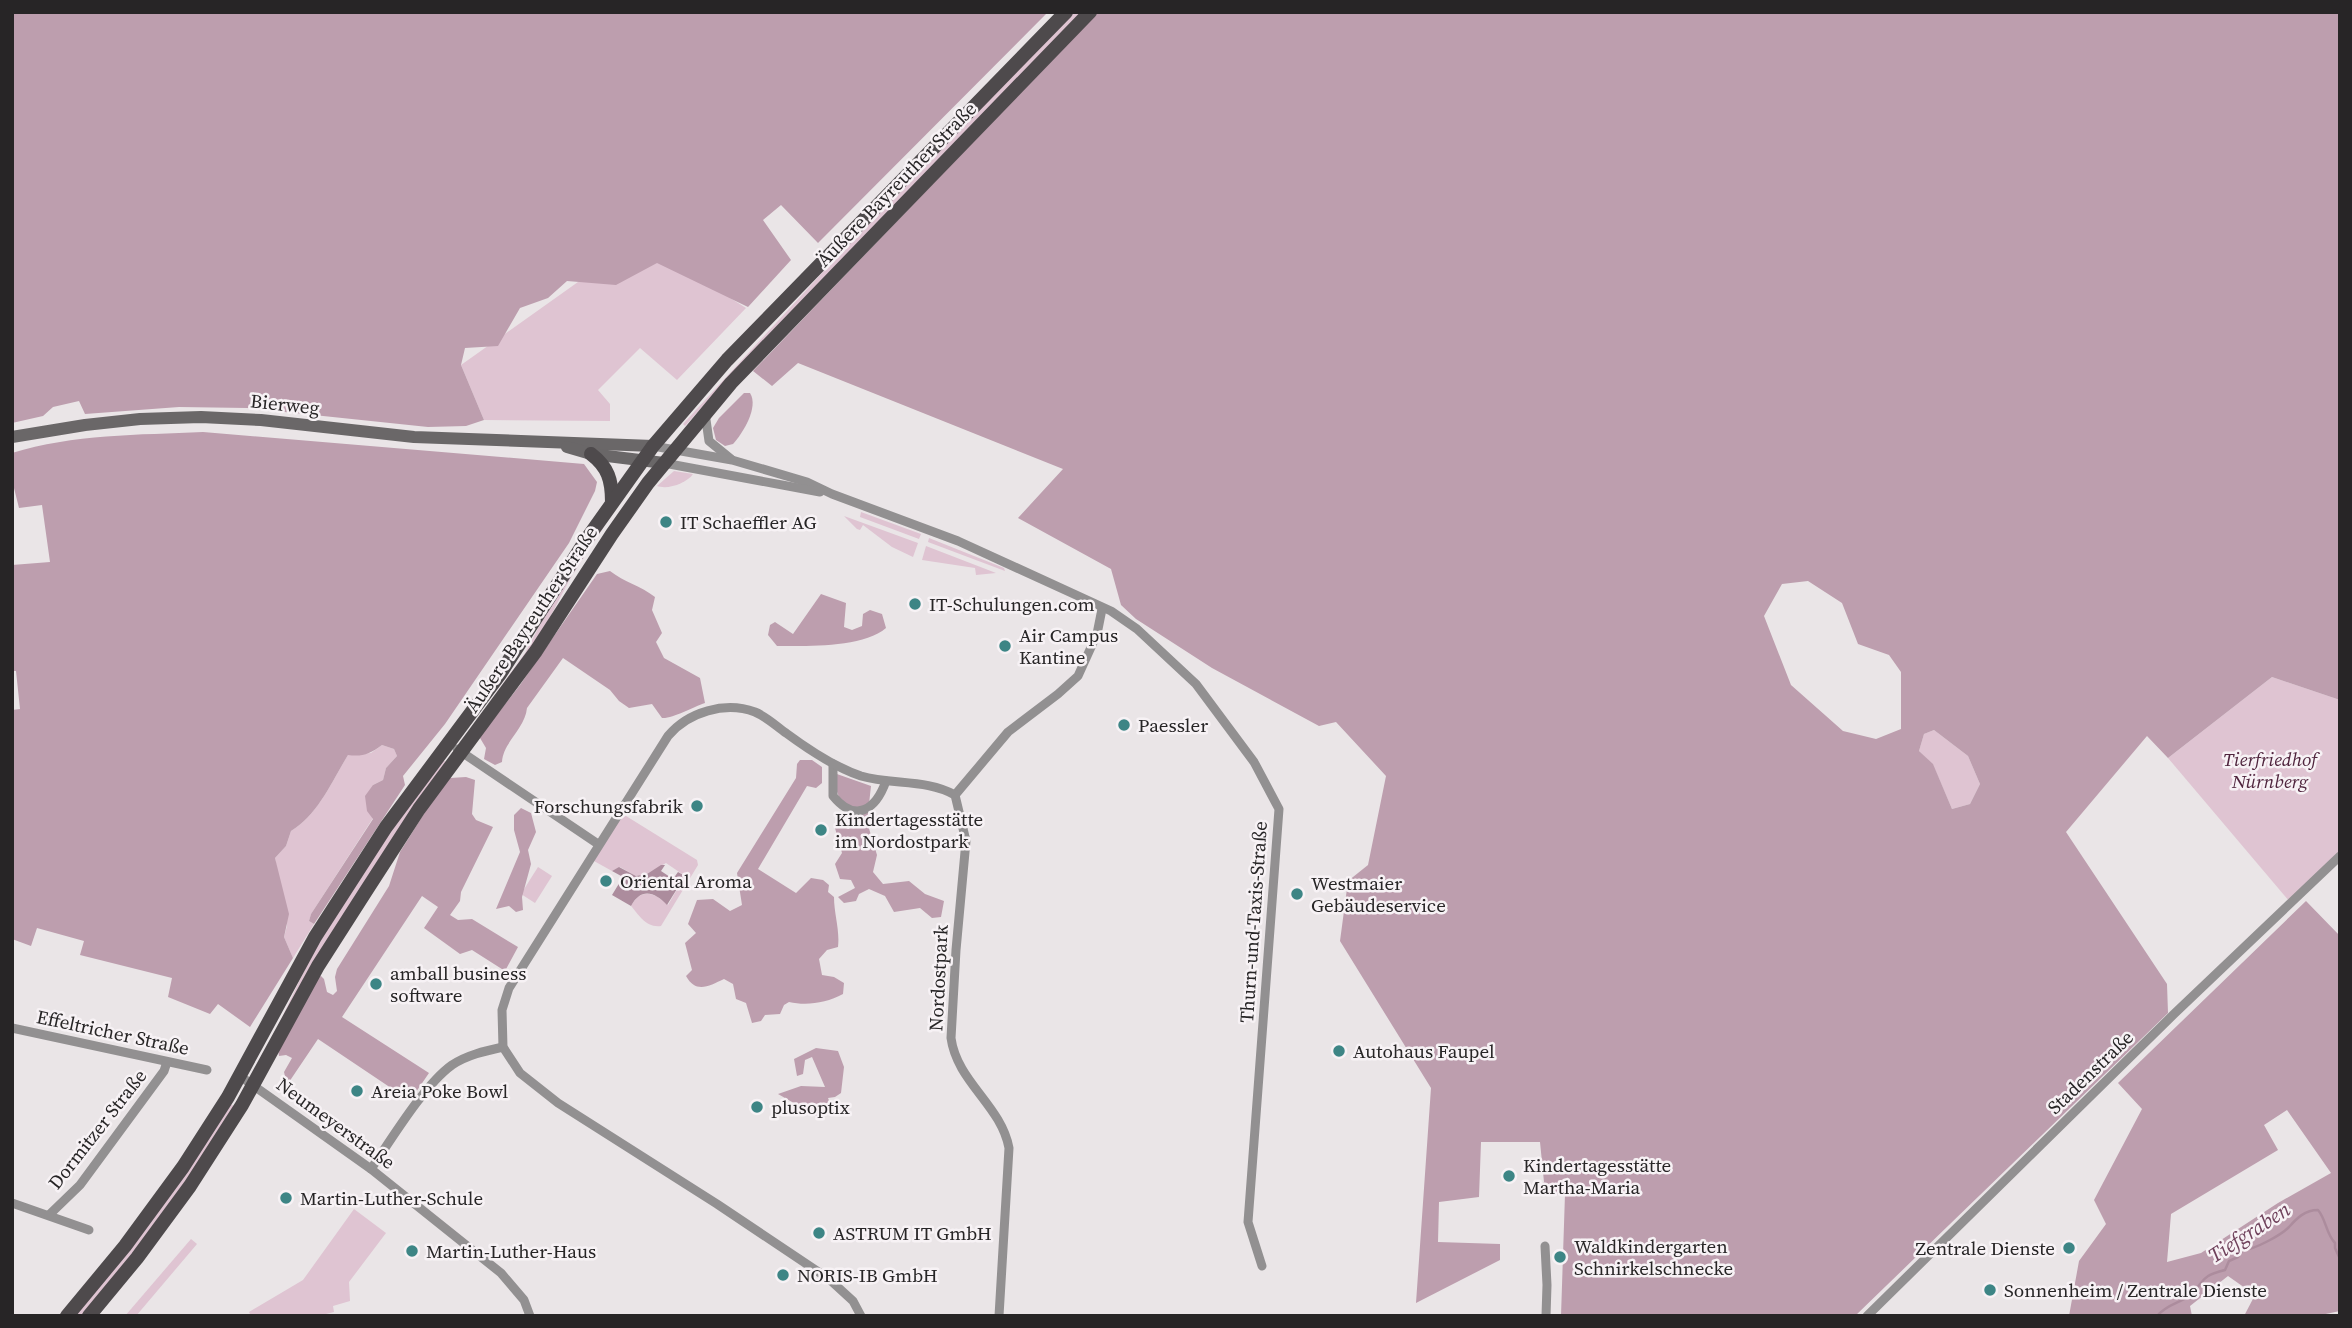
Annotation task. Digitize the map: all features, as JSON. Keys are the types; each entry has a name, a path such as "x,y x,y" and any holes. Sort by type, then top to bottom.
{"main road":[{"name":"Äußere Bayreuther Straße","path":"67,1316 150,1214 197,1146 240,1076 315,937 386,827 500,674 643,458 727,360 1066,12"},
{"name":"Äußere Bayreuther Straße","path":"89,1316 170,1215 216,1147 342,928 419,810 519,676 612,534 674,449 705,412 1090,12"},
{"name":"Bierweg","path":"12,437 140,419 201,417 261,420 414,437 653,446"},
{"name":"Bierweg","path":"555,444 591,454 643,458 664,463"},
{"path":"591,454 609,475 612,502"}],"street":[{"path":"705,412 709,441 732,460"},
{"name":"Bierweg","path":"653,446 674,449"},
{"name":"Thurn-und-Taxis-Straße","path":"674,449 780,472 958,541 1111,611 1137,629 1196,684 1254,762 1279,809 1248,1222 1262,1266"},
{"name":"Thurn-und-Taxis-Straße","path":"664,463 832,494"},
{"path":"861,1316 853,1301 830,1279 707,1197 558,1104 520,1073 503,1046 502,1010 509,988 668,736 688,718 709,710 733,708 755,712 833,764 862,776 943,789 955,795 1008,732 1078,676 1097,634 1102,609"},
{"path":"447,742 598,844"},
{"path":"833,764 833,796 842,807 856,811 868,808 880,798 886,781"},
{"name":"Nordostpark","path":"955,795 965,841 951,1026 953,1051 959,1066 1003,1127 1009,1148 999,1316"},
{"name":"Stadenstraße","path":"1867,1316 2169,1019 2340,856"},
{"name":"Effeltricher Straße","path":"12,1028 207,1070"},
{"path":"371,1169 406,1117 451,1066 477,1053 503,1046"},
{"name":"Dormitzer Straße","path":"49,1215 67,1200 91,1171 164,1071 167,1062"},
{"name":"Neumeyerstraße","path":"240,1076 371,1169 501,1273 524,1300 530,1316"},
{"path":"13,1206 49,1215 89,1230"},
{"path":"1545,1246 1545,1316"}],"green space":[{"path":"1071,12 1082,12 739,366 685,426 683,424 833,261"},
{"path":"667,258 746,308 677,380 640,348 598,390 610,404 610,421 484,420 461,365 578,282"},
{"path":"674,471 693,474 677,485 657,486"},
{"path":"861,512 921,534 919,539 860,517"},
{"path":"844,516 918,543 913,557 892,547 863,525 860,530 857,529"},
{"path":"605,525 570,579 539,638 462,741 525,653 583,554"},
{"path":"929,538 1004,568 1005,571 928,542"},
{"path":"926,546 996,573 976,575 975,568 922,560"},
{"name":"Tierfriedhof Nürnberg","path":"2272,677 2340,700 2340,851 2289,901 2168,758"},
{"path":"1934,730 1968,756 1980,784 1970,804 1952,809 1933,765 1919,751 1924,734"},
{"path":"382,745 394,749 397,756 386,768 383,780 373,785 373,818 311,914 309,921 314,924 293,958 284,937 287,926 275,858 286,846 291,831 317,807 348,755 371,753"},
{"path":"443,760 446,762 278,1026 313,952 418,788"},
{"path":"626,816 697,860 698,865 661,926 647,923 631,906 643,894 658,897 668,905 685,876 666,863 647,874 636,876 620,867 612,871 594,861 621,817"},
{"path":"538,867 552,876 535,903 521,894"},
{"path":"229,1103 235,1107 178,1195 83,1316 73,1316"},
{"path":"354,1209 386,1233 349,1282 350,1301 333,1306 334,1312 318,1316 251,1316 249,1312 303,1280"},
{"path":"191,1239 197,1244 136,1316 125,1316"}],"shaded area":[{"path":"12,12 1048,12 818,243 781,205 763,220 791,260 748,307 657,263 616,285 567,281 548,298 520,308 498,346 465,348 461,365 484,420 466,426 428,427 247,408 179,407 85,414 79,401 53,407 43,416 12,423"},
{"path":"1098,12 2340,12 2340,700 2272,677 2168,758 2147,736 2066,832 2167,984 2168,1013 1855,1316 1561,1316 1565,1194 1534,1195 1544,1182 1540,1142 1481,1142 1479,1197 1439,1202 1438,1242 1500,1244 1500,1260 1416,1303 1431,1088 1340,941 1348,881 1368,865 1386,776 1336,722 1319,726 1212,668 1136,619 1121,605 1111,569 1018,518 1063,469 798,363 772,386 753,371","holes":["1808,581 1842,603 1858,644 1889,655 1901,672 1901,729 1876,739 1843,731 1791,685 1764,616 1782,584","1934,730 1968,756 1980,784 1970,804 1952,809 1933,764 1919,751 1924,734"]},
{"path":"744,393 750,393 752,399 749,420 733,444 725,446 716,440 713,428 719,418"},
{"path":"203,432 584,464 597,482 569,543 445,724 403,776 405,785 314,924 309,921 311,914 373,819 367,811 365,796 373,785 383,780 386,768 397,756 394,749 382,745 366,754 348,755 317,807 291,831 286,846 275,858 289,914 284,937 293,958 250,1027 218,1004 210,1014 168,997 172,978 80,955 84,941 37,928 31,946 12,939 12,710 20,709 16,671 12,671 12,565 50,562 42,505 19,508 12,480 12,453 82,439"},
{"path":"610,571 655,597 652,610 662,633 656,642 664,658 700,678 705,703 666,718 662,718 652,704 629,708 610,690 563,658 527,708 506,748 502,762 495,765 484,759 486,748 481,735 520,685 597,574"},
{"path":"821,594 846,603 844,627 852,630 862,626 863,614 870,610 882,614 886,628 876,635 849,642 819,646 777,646 768,635 770,625 775,622 793,634"},
{"path":"800,760 812,760 822,767 822,783 816,788 807,786 758,869 796,893 811,878 823,880 829,885 828,892 834,897 838,947 827,950 819,959 822,975 834,977 844,983 843,994 816,1003 789,1002 784,1005 780,1014 765,1015 761,1021 752,1023 746,1003 736,999 733,984 724,979 698,987 686,976 692,970 685,943 696,933 688,924 697,900 713,899 730,911 742,905 737,873 796,778"},
{"path":"834,773 871,786 867,822 877,855 873,872 883,884 909,881 925,894 944,901 941,917 932,918 920,908 894,912 885,896 869,889 859,894 856,901 844,903 838,897 855,888 851,880 840,879 835,864 842,853 835,828 839,826 849,829 854,817 839,797"},
{"path":"466,777 475,780 472,814 476,820 493,827 461,892 460,901 450,915 458,920 472,919 518,947 505,971 472,950 460,954 424,928 438,907 422,896 342,1017 429,1073 416,1092 403,1084 397,1092 318,1039 287,1085 284,1072 292,1058 279,1056 278,1049 317,977 324,979 327,992 333,995 337,991 337,969 389,886 400,852 450,778"},
{"path":"521,808 531,813 536,832 528,850 531,864 522,897 523,910 516,912 509,906 496,909 520,852 514,830 514,815"},
{"path":"665,865 661,871 673,879 678,872 685,876 667,905 658,897 644,894 631,906 612,895 623,877 612,871 619,867 636,876 647,874"},
{"path":"2306,901 2340,936 2340,1311 2316,1316 2244,1316 2255,1295 2228,1276 2190,1306 2192,1316 2069,1316 2079,1261 2106,1224 2094,1200 2142,1109 2118,1083","holes":["2287,1110 2331,1173 2278,1203 2201,1253 2167,1262 2171,1214 2278,1150 2264,1125"]},
{"path":"816,1048 838,1051 844,1067 841,1093 828,1098 832,1108 822,1119 778,1094 801,1086 825,1087 812,1057 805,1060 803,1074 797,1076 794,1059"}],"waterway":[{"name":"Tiefgraben","path":"2157,1316 2165,1308 2190,1295 2207,1277 2225,1270 2229,1261 2238,1257 2243,1250 2254,1248 2274,1238 2309,1211 2318,1210 2321,1214 2340,1259"}],"place":[{"name":"IT Schaeffler AG","path":"666,522"},
{"name":"IT-Schulungen.com","path":"915,604"},
{"name":"Air Campus Kantine","path":"1005,646"},
{"name":"Paessler","path":"1124,725"},
{"name":"Forschungsfabrik","path":"697,806"},
{"name":"Kindertagesstätte im Nordostpark","path":"821,830"},
{"name":"Oriental Aroma","path":"606,881"},
{"name":"Westmaier Gebäudeservice","path":"1297,894"},
{"name":"amball business software","path":"376,984"},
{"name":"Autohaus Faupel","path":"1339,1051"},
{"name":"Areia Poke Bowl","path":"357,1091"},
{"name":"plusoptix","path":"757,1107"},
{"name":"Kindertagesstätte Martha-Maria","path":"1509,1176"},
{"name":"Martin-Luther-Schule","path":"286,1198"},
{"name":"ASTRUM IT GmbH","path":"819,1233"},
{"name":"Zentrale Dienste","path":"2069,1248"},
{"name":"Martin-Luther-Haus","path":"412,1251"},
{"name":"Waldkindergarten Schnirkelschnecke","path":"1560,1257"},
{"name":"NORIS-IB GmbH","path":"783,1275"},
{"name":"Sonnenheim / Zentrale Dienste","path":"1990,1290"}]}
